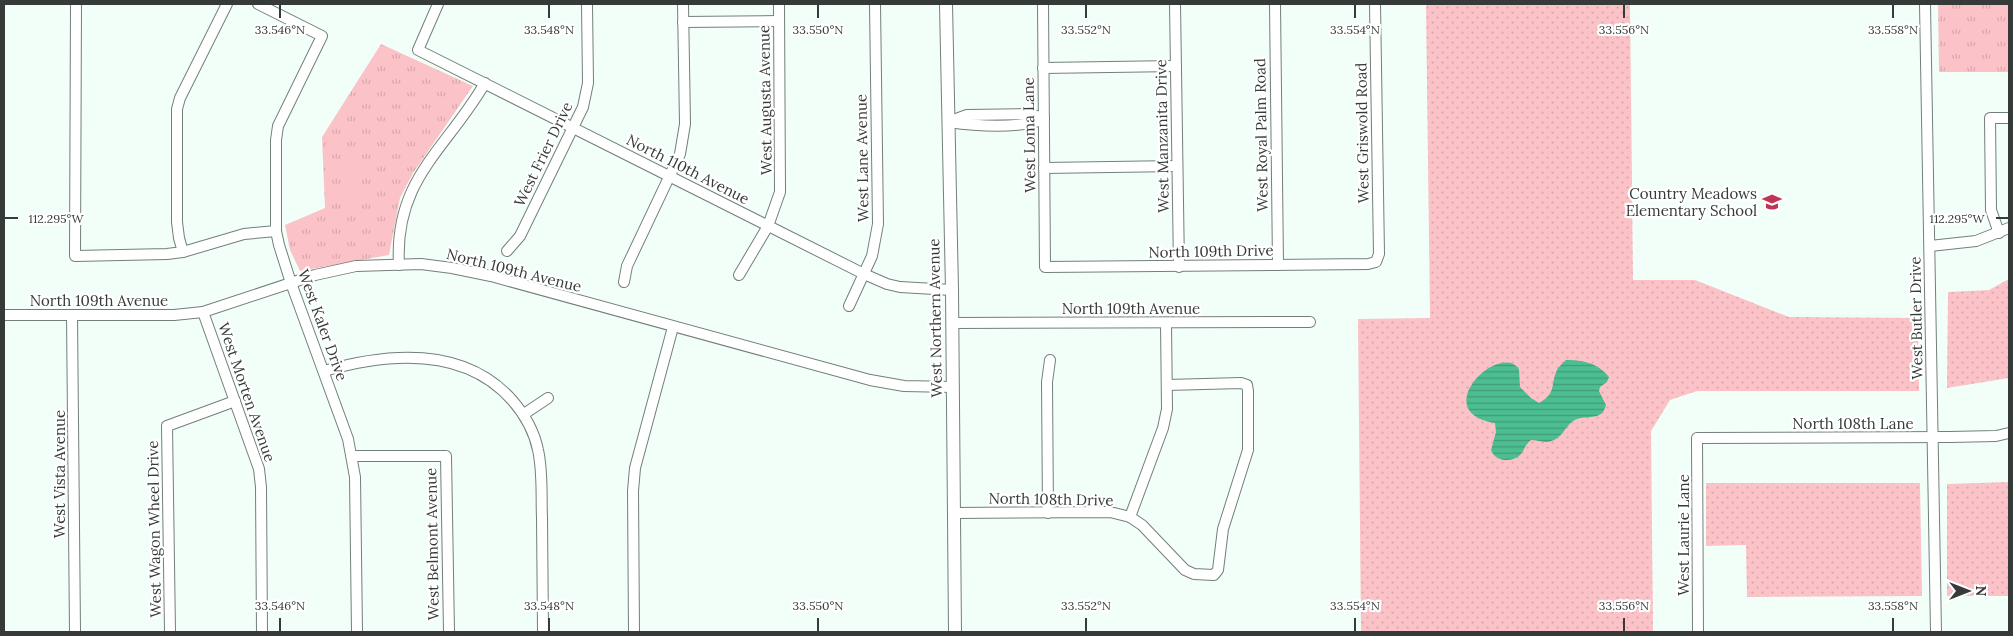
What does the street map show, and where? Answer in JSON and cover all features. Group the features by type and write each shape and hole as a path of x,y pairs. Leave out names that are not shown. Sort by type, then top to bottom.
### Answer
{"main road":[{"name":"West Northern Avenue","path":"946,4 952,290 955,632"}],"street":[{"path":"76,4 75,256 167,254 183,252 244,234 276,231"},
{"path":"183,252 177,222 177,110 180,98 227,4"},
{"name":"West Kaler Drive","path":"258,4 322,36 278,126 276,140 276,231 291,283 324,371 352,456 355,477 357,632"},
{"name":"North 110th Avenue","path":"438,4 418,50 886,284 900,287 952,290"},
{"name":"West Frier Drive","path":"507,251 520,236 583,107 588,83 587,4"},
{"path":"624,282 627,266 671,177 680,154 684,136 683,4"},
{"name":"West Augusta Avenue","path":"739,276 768,226 777,203 781,181 778,4"},
{"name":"West Lane Avenue","path":"849,306 872,256 878,224 875,4"},
{"name":"West Loma Lane","path":"1042,4 1045,267"},
{"name":"West Manzanita Drive","path":"1175,4 1179,267"},
{"name":"West Royal Palm Road","path":"1275,4 1278,265"},
{"name":"West Griswold Road","path":"1374,4 1379,254 1376,262"},
{"name":"West Butler Drive","path":"1925,4 1936,632"},
{"path":"683,22 779,22"},
{"path":"1043,68 1176,66"},
{"path":"399,265 400,220 413,185 430,158 464,115 484,83"},
{"path":"948,122 968,124 1031,124 1044,118"},
{"path":"1999,233 1991,210 1990,118 2009,118"},
{"path":"1044,168 1177,166"},
{"path":"1930,246 1962,244 1987,238 2009,228"},
{"name":"North 109th Drive","path":"1045,267 1179,267 1368,264 1376,262"},
{"name":"North 109th Avenue","path":"4,315 174,315 204,312 291,283 346,268 421,264 491,276 884,383 904,386 952,387"},
{"name":"West Morten Avenue","path":"204,312 234,401 257,460 261,487 262,632"},
{"name":"West Vista Avenue","path":"72,315 75,632"},
{"name":"North 109th Avenue","path":"952,323 1310,322"},
{"path":"1130,517 1163,428 1167,410 1166,323"},
{"path":"634,632 633,491 635,468 673,327"},
{"path":"324,371 350,364 382,359 429,360 459,364 490,379 524,414 533,434 540,464 543,632"},
{"path":"1048,513 1047,382 1050,360"},
{"name":"North 108th Drive","path":"954,513 1110,512 1130,517 1142,525 1185,570 1194,574 1214,575 1218,570 1223,529 1248,450 1247,385 1241,383 1167,385"},
{"path":"524,414 548,398"},
{"name":"West Wagon Wheel Drive","path":"170,632 167,426 234,401"},
{"name":"North 108th Lane","path":"1697,438 1933,438 2009,433"},
{"name":"West Laurie Lane","path":"1697,438 1698,632"},
{"name":"West Belmont Avenue","path":"352,456 446,456 449,632"}],"green space":[{"path":"1426,4 1630,4 1633,280 1695,280 1789,317 1918,318 1919,391 1697,391 1670,400 1651,431 1653,632 1361,632 1358,319 1430,318"},
{"path":"1938,4 2009,4 2009,72 1939,72"},
{"path":"381,44 473,86 413,173 400,198 389,255 300,271 290,250 285,225 325,208 322,137"},
{"path":"360,165 362,196 343,197 342,166"},
{"path":"2009,279 2009,378 1947,388 1948,292 1989,290"},
{"path":"2009,482 2009,596 1947,596 1947,484"},
{"path":"1706,483 1920,483 1922,596 1747,597 1746,545 1706,546"}],"shaded area":[{"path":"1566,360 1590,363 1600,368 1609,377 1607,382 1600,387 1599,391 1606,405 1604,410 1598,415 1573,421 1553,441 1531,440 1521,454 1511,460 1503,460 1496,457 1491,450 1496,432 1495,423 1476,416 1467,406 1467,394 1474,381 1485,371 1497,364 1509,363 1519,369 1520,387 1539,403 1551,392 1557,370"}],"place":[{"name":"Country Meadows Elementary School","path":"1772,202"}]}
